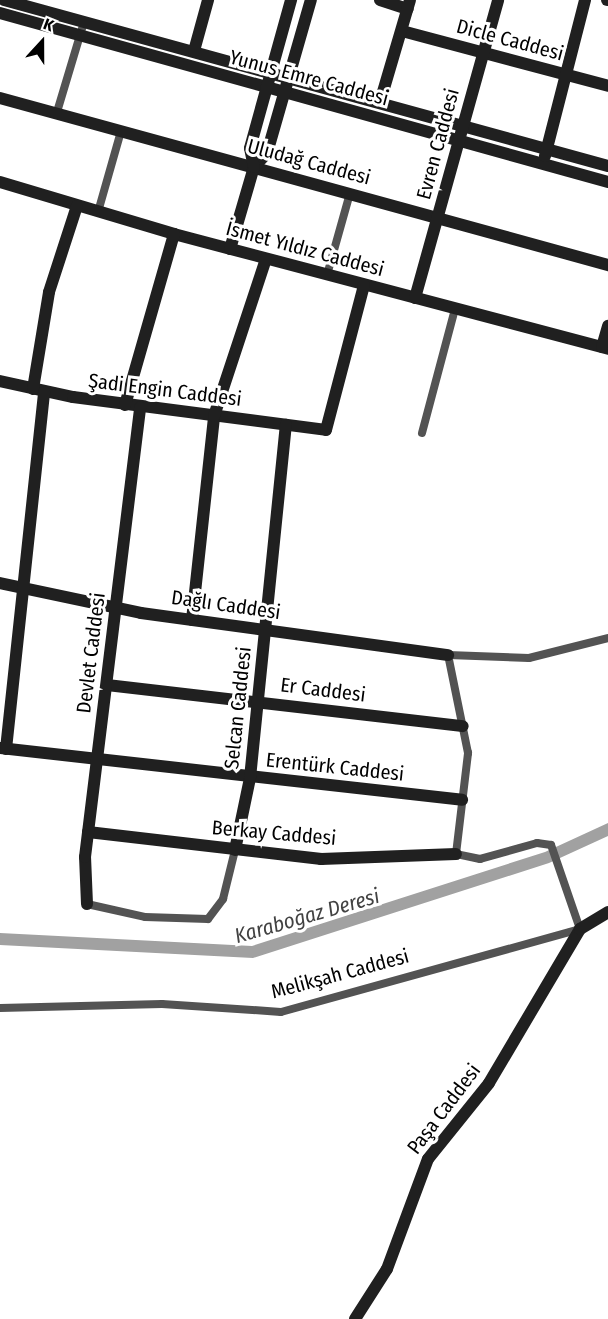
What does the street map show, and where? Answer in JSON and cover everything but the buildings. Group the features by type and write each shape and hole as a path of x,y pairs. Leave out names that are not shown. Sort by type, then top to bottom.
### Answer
{"street":[{"name":"Yunus Emre Caddesi","path":"4,0 608,166"},
{"path":"194,51 208,0"},
{"path":"230,249 254,166 250,148 291,0"},
{"path":"254,166 267,153 311,0"},
{"path":"380,0 409,4 381,102"},
{"name":"Evren Caddesi","path":"415,298 498,0"},
{"path":"543,163 585,0"},
{"name":"Yunus Emre Caddesi","path":"0,13 608,182"},
{"path":"57,112 84,22"},
{"name":"Dicle Caddesi","path":"402,31 608,86"},
{"name":"Uludağ Caddesi","path":"0,98 608,265"},
{"path":"98,212 121,131"},
{"name":"İsmet Yıldız Caddesi","path":"0,182 174,234 605,348"},
{"path":"327,275 350,193"},
{"path":"3,749 23,588 49,292 77,206"},
{"path":"125,405 174,234"},
{"path":"192,620 214,416 266,259"},
{"name":"Şadi Engin Caddesi","path":"0,381 125,405 326,430 364,285"},
{"path":"422,433 455,309"},
{"path":"605,348 608,326"},
{"name":"Devlet Caddesi","path":"87,904 88,832 140,406"},
{"name":"Selcan Caddesi","path":"235,850 250,778 286,425"},
{"name":"Dağlı Caddesi","path":"0,584 117,609 448,654"},
{"path":"580,929 560,865 551,845 537,843 480,859 456,854 468,753 448,654 528,658 608,638"},
{"name":"Er Caddesi","path":"107,685 463,726"},
{"name":"Erentürk Caddesi","path":"3,749 97,763 462,800"},
{"name":"Berkay Caddesi","path":"88,832 335,860 456,854"},
{"path":"87,904 145,917 208,919 223,899 235,850"},
{"name":"Melikşah Caddesi","path":"0,1008 162,1004 281,1012 580,929 608,912"},
{"name":"Paşa Caddesi","path":"355,1319 387,1269 428,1159 489,1083 580,929"}],"shaded area":[{"path":"608,823 608,836 549,863 253,958 0,945 0,933 252,946 545,852"}],"water label":[{"name":"Karaboğaz Deresi","path":"307,916"}]}
